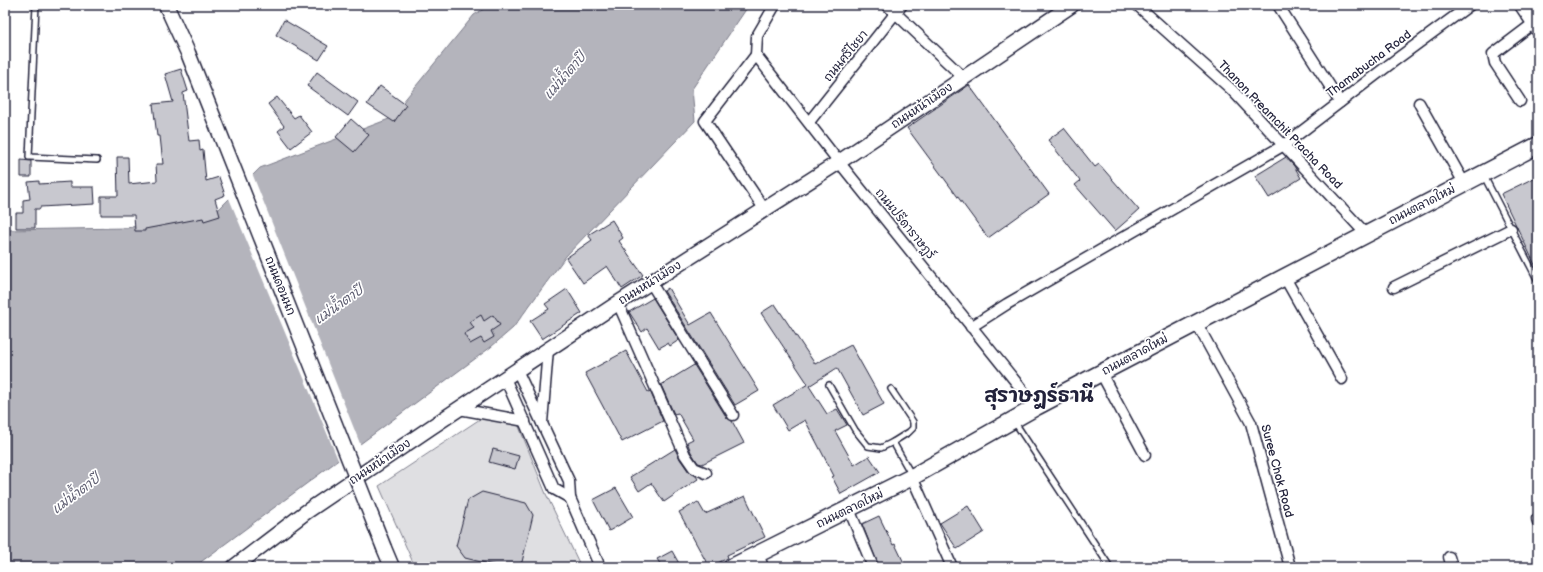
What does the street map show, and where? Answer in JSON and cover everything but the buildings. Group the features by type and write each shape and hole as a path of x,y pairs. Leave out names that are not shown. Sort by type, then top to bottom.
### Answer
{"main road":[{"name":"ถนนตลาดใหม่","path":"732,567 761,561 849,509 912,478 1036,407 1538,144"}],"street":[{"name":"ถนนดอนนก","path":"166,5 188,53 392,567"},
{"path":"765,210 705,121 756,55 757,36 775,5"},
{"path":"887,5 899,9 964,78"},
{"name":"ถนนหน้าเมือง","path":"235,566 306,512 548,349 839,162 1072,5"},
{"name":"Thanon Preamchit Pracha Road","path":"1137,5 1232,90 1366,234"},
{"path":"1278,5 1340,102"},
{"name":"Thamabucha Road","path":"971,327 1007,304 1284,145 1470,5"},
{"name":"ถนนศรีไชยา","path":"809,122 899,9"},
{"path":"1520,101 1495,63 1493,54 1532,16"},
{"name":"ถนนปรีดาราษฎร์","path":"756,55 839,162 1036,407"},
{"path":"1419,103 1464,183"},
{"path":"1394,287 1511,229"},
{"path":"1284,276 1342,379"},
{"path":"651,283 733,415"},
{"path":"618,303 685,455 694,468 706,473"},
{"name":"Suree Chok Road","path":"1196,322 1251,423 1290,567"},
{"path":"542,424 548,349"},
{"path":"1101,373 1145,455"},
{"path":"511,374 525,421 554,490 570,498"},
{"path":"511,374 542,424 569,481 570,498 600,567"},
{"path":"459,409 525,421"},
{"path":"912,478 952,567"},
{"path":"849,509 873,567"},
{"path":"1449,557 1452,567"}],"lane":[{"path":"36,5 29,157 97,160"},
{"path":"1483,173 1538,281"},
{"path":"829,385 855,430 868,446 881,448 893,442 913,428 913,422 891,389"},
{"path":"1013,420 1110,567"},
{"path":"893,442 912,478"}],"shaded area":[{"path":"483,417 518,424 546,494 581,567 415,567 379,486"}],"water":[{"name":"แม่น้ำตาปี","path":"490,5 749,5 692,89 695,121 566,256 513,328 491,347 194,567 5,567 5,230 127,228 219,209 260,168 389,119 474,15"}],"pier":[{"path":"252,173 361,446 339,462 228,196"}],"district":[{"name":"สุราษฎร์ธานี","path":"1039,396"}]}
